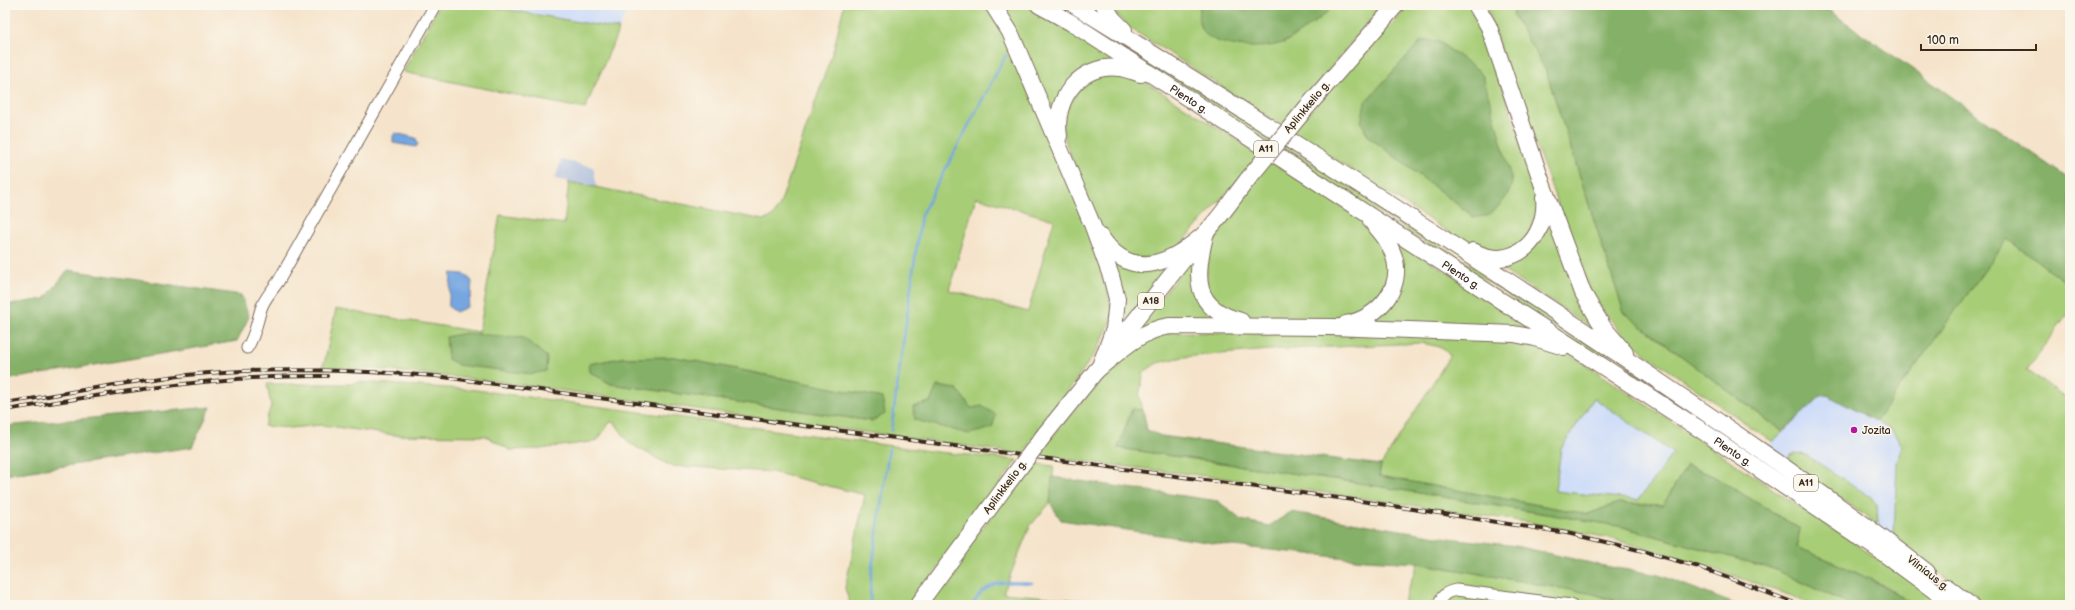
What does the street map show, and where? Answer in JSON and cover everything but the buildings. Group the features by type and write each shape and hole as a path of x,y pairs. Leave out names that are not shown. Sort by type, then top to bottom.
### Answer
{"highway":[{"path":"993,5 1010,32 1092,224 1115,286 1117,299 1114,329 1098,368"},
{"name":"Plento g.","path":"1039,5 1358,207 1883,546"},
{"name":"Plento g.","path":"1074,5 1424,225 1636,366 1724,426 1883,546"},
{"path":"1104,5 1113,19 1134,42"},
{"path":"1476,5 1488,27"},
{"path":"1484,5 1488,27 1543,186 1583,293 1592,310 1636,366"},
{"name":"Aplinkkelio g.","path":"918,605 1045,434 1204,234 1307,107 1396,7"},
{"path":"1062,154 1058,116 1062,102 1078,80 1089,73 1103,69 1120,68 1156,78"},
{"path":"1424,225 1482,256 1503,257 1514,254 1534,240 1542,226 1545,216 1543,186"},
{"path":"1332,327 1358,322 1368,318 1386,301 1394,283 1396,263 1392,249 1382,233 1358,207"},
{"path":"1092,224 1106,245 1115,254 1127,262 1138,264 1151,264 1164,261 1204,234"},
{"path":"1204,234 1198,277 1206,300 1226,317 1262,326"},
{"path":"1098,368 1137,337 1159,327 1191,325 1332,327 1514,334 1556,344 1608,369"},
{"name":"Vilniaus g.","path":"1883,546 1954,605"},
{"name":"Vilniaus g.","path":"1883,546 1970,605"}],"street":[{"path":"247,348 252,340 266,299 278,282 435,5"},
{"path":"1439,603 1447,592 1456,590 1527,602 1570,605"}],"shaded area":[{"path":"481,5 629,5 619,29"},
{"path":"561,160 593,167 597,187 555,179"},
{"path":"1827,395 1891,430 1902,445 1897,463 1894,536 1790,462 1770,445 1821,396"},
{"path":"1594,398 1673,453 1638,500 1555,492 1561,449"}],"green space":[{"path":"439,5 481,5 619,29 585,109 403,72"},
{"path":"844,5 991,5 1099,253 1113,316 1098,349 1023,454 493,381 373,369 322,368 336,309 479,332 500,215 564,224 569,182 764,220 772,217 779,207 834,48","holes":["976,197 1054,220 1028,312 949,290","675,357 882,398 871,421 611,384 590,372 589,364 621,358","930,402 971,408 913,407"]},
{"path":"999,5 1025,5 1124,64 1098,65 1053,122"},
{"path":"1050,5 1067,5 1572,330 1763,459 1860,533 1491,284"},
{"path":"1108,5 1200,5 1200,26 1284,43 1337,5 1383,5 1296,109 1306,116 1410,5 1471,5 1476,11 1541,200 1528,240 1502,253 1472,247 1127,26","holes":["1364,130 1474,217 1369,137"]},
{"path":"1200,5 1337,5 1305,30 1284,42 1265,47 1252,47 1225,44 1205,34 1199,24"},
{"path":"1487,5 1516,5 1513,14 1546,71 1624,313 1783,432 1773,442 1650,357 1622,334 1591,295 1493,28"},
{"path":"1516,5 1821,5 2070,180 2070,285 2007,239 1876,421 1827,395 1821,396 1783,432 1624,313 1546,71 1513,14"},
{"path":"1427,40 1438,41 1478,70 1483,76 1512,181 1510,191 1504,200 1497,208 1486,216 1474,217 1369,137 1361,122 1365,102 1420,42"},
{"path":"1133,74 1367,223 1391,258 1387,295 1349,320 1262,319 1243,318 1228,314 1206,293 1208,247 1217,231 1237,181 1182,243 1159,258 1130,258 1108,241 1097,221 1067,146 1062,127 1062,116 1088,76"},
{"path":"1550,214 1603,335 1489,261 1503,262"},
{"path":"1389,235 1549,337 1366,324 1389,305"},
{"path":"2007,239 2070,285 2070,311 2027,370 2070,402 2070,605 1978,605 1894,536 1897,463 1902,445 1891,430 1876,421"},
{"path":"1196,253 1194,271 1224,322 1135,331"},
{"path":"1110,255 1176,260 1118,333"},
{"path":"68,270 241,295 249,317 237,341 5,380 5,305 45,299"},
{"path":"1158,332 1489,335 1570,354 1947,605 1914,605 1887,587 1831,561 1796,547 1800,529 1713,476 1687,465 1663,505 1618,503 1588,514 1379,476 1381,465 1450,356 1441,348 1433,345 1420,343 1270,350 1183,357 1157,363 1144,372 1139,395 1143,410 1132,409 1118,448 1352,482 1619,526 1774,569 1851,605 1811,605 1792,596 1703,565 1609,538 1527,522 1223,478 1037,456 1112,364","holes":["1594,398 1673,453 1638,500 1555,491 1561,449"]},
{"path":"465,333 524,338 547,357 546,371 532,374 458,365 448,359 446,337"},
{"path":"675,357 882,398 885,414 872,421 611,384 590,372 589,364 621,358"},
{"path":"358,382 476,390 937,452 1017,460 911,605 850,605 845,588 865,495 772,472 671,466 629,443 615,423 610,422 597,441 540,449 510,450 486,436 393,435 322,425 290,428 264,426 271,406 267,384 351,384"},
{"path":"937,386 957,389 971,408 982,406 996,415 992,428 969,434 915,420 913,407 930,402"},
{"path":"211,407 192,447 5,475 5,426"},
{"path":"1132,409 1143,410 1147,430 1161,436 1381,465 1379,476 1588,514 1618,503 1663,505 1687,465 1713,476 1800,529 1796,547 1827,559 1856,573 1886,588 1914,605 1851,605 1774,569 1619,526 1352,482 1118,448"},
{"path":"1796,453 1806,455 1871,497 1877,505 1878,523 1875,523 1790,462 1789,456"},
{"path":"1031,463 1054,466 1050,503 1030,526 1003,593 1134,605 925,605"},
{"path":"1052,477 1218,501 1241,520 1269,526 1291,512 1449,538 1516,546 1604,566 1659,575 1737,605 1630,605 1594,594 1418,563 1365,560 1233,546 1061,520 1050,503"},
{"path":"1418,563 1594,594 1624,605 1402,605"}],"water":[{"path":"395,133 416,138 418,144 416,147 393,143 393,136"},
{"path":"451,273 464,274 472,281 471,295 467,307 456,312 449,307"}],"waterway":[{"path":"891,431 921,215 1006,55"},
{"path":"870,605 871,575 889,449"},
{"path":"972,605 978,596 991,586 1005,582 1032,583"}],"railway":[{"path":"5,403 149,380 227,372 316,370 436,376 1361,501 1567,533 1643,551 1699,567 1800,605"},
{"path":"5,410 165,386 246,378 327,376"}],"place":[{"name":"Jozita","path":"1854,430"}]}
